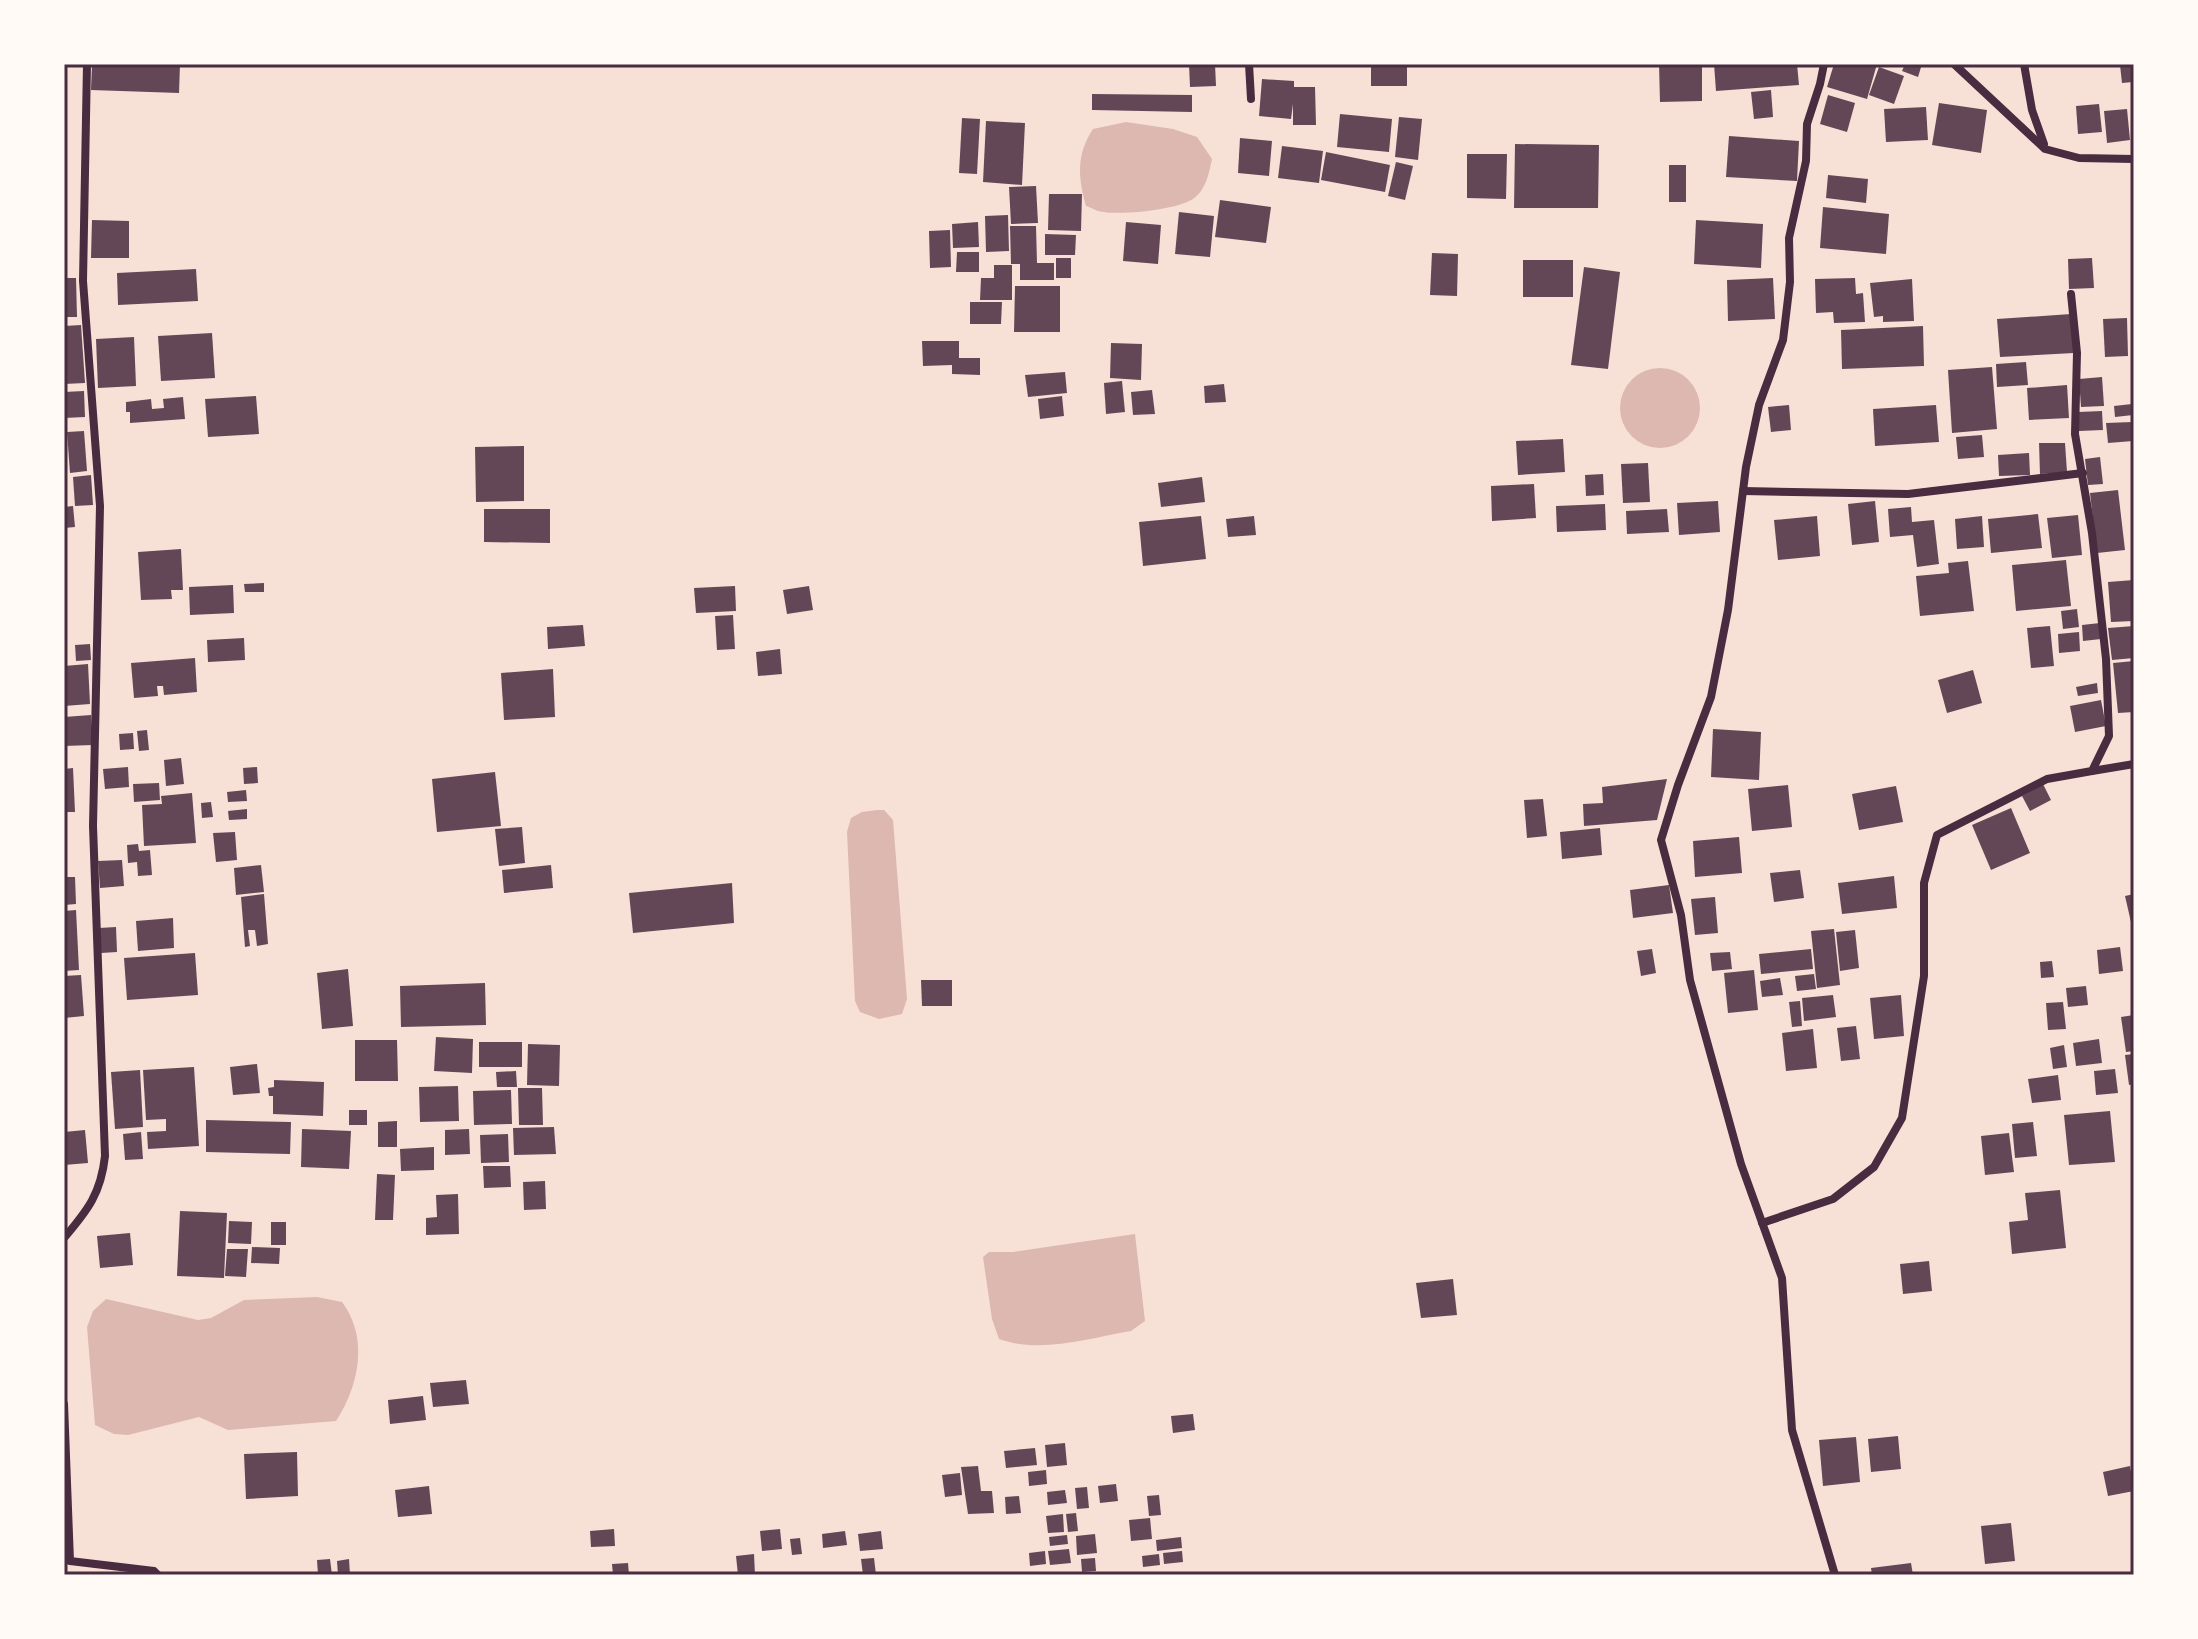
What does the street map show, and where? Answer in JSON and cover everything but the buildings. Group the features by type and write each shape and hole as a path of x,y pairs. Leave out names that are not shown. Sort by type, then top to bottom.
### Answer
{"street":[{"path":"64,1238 92,1204 102,1180 105,1156 93,826 100,506 83,281 87,64"},
{"path":"1249,64 1251,99"},
{"path":"1824,64 1807,124 1806,161 1789,238 1790,282 1783,340 1759,405 1743,491 1728,610 1711,697 1661,840 1681,915 1690,980 1741,1164 1782,1278 1792,1430 1835,1575"},
{"path":"1954,64 2045,149 2079,158 2134,159"},
{"path":"2024,64 2032,110 2045,149"},
{"path":"2071,294 2077,353 2075,434 2102,614 2109,736 2092,771"},
{"path":"1743,491 1908,494 2083,473"},
{"path":"1762,1223 1833,1199 1874,1167 1902,1118 1924,976 1924,883 1937,835 2047,779 2134,764"},
{"path":"64,1404 67,1562 154,1571 158,1575"}],"shaded area":[{"path":"1126,122 1173,129 1197,137 1212,159 1206,181 1193,199 1162,209 1137,212 1102,212 1086,206 1080,166 1087,139 1093,129"},
{"path":"1660,368 1675,371 1688,380 1697,393 1700,408 1697,423 1688,436 1675,445 1660,448 1645,445 1632,436 1623,423 1620,408 1623,393 1632,380 1645,371"},
{"path":"884,810 893,820 907,999 902,1014 879,1019 860,1012 855,1001 847,832 851,818 862,812"},
{"path":"1135,1234 1145,1321 1131,1331 1065,1343 1031,1345 999,1339 992,1319 983,1257 989,1252 1013,1252"},
{"path":"317,1297 342,1302 356,1331 358,1362 355,1377 336,1421 228,1430 199,1417 128,1435 114,1434 95,1425 87,1327 93,1311 106,1299 198,1320 211,1318 244,1300"}]}
